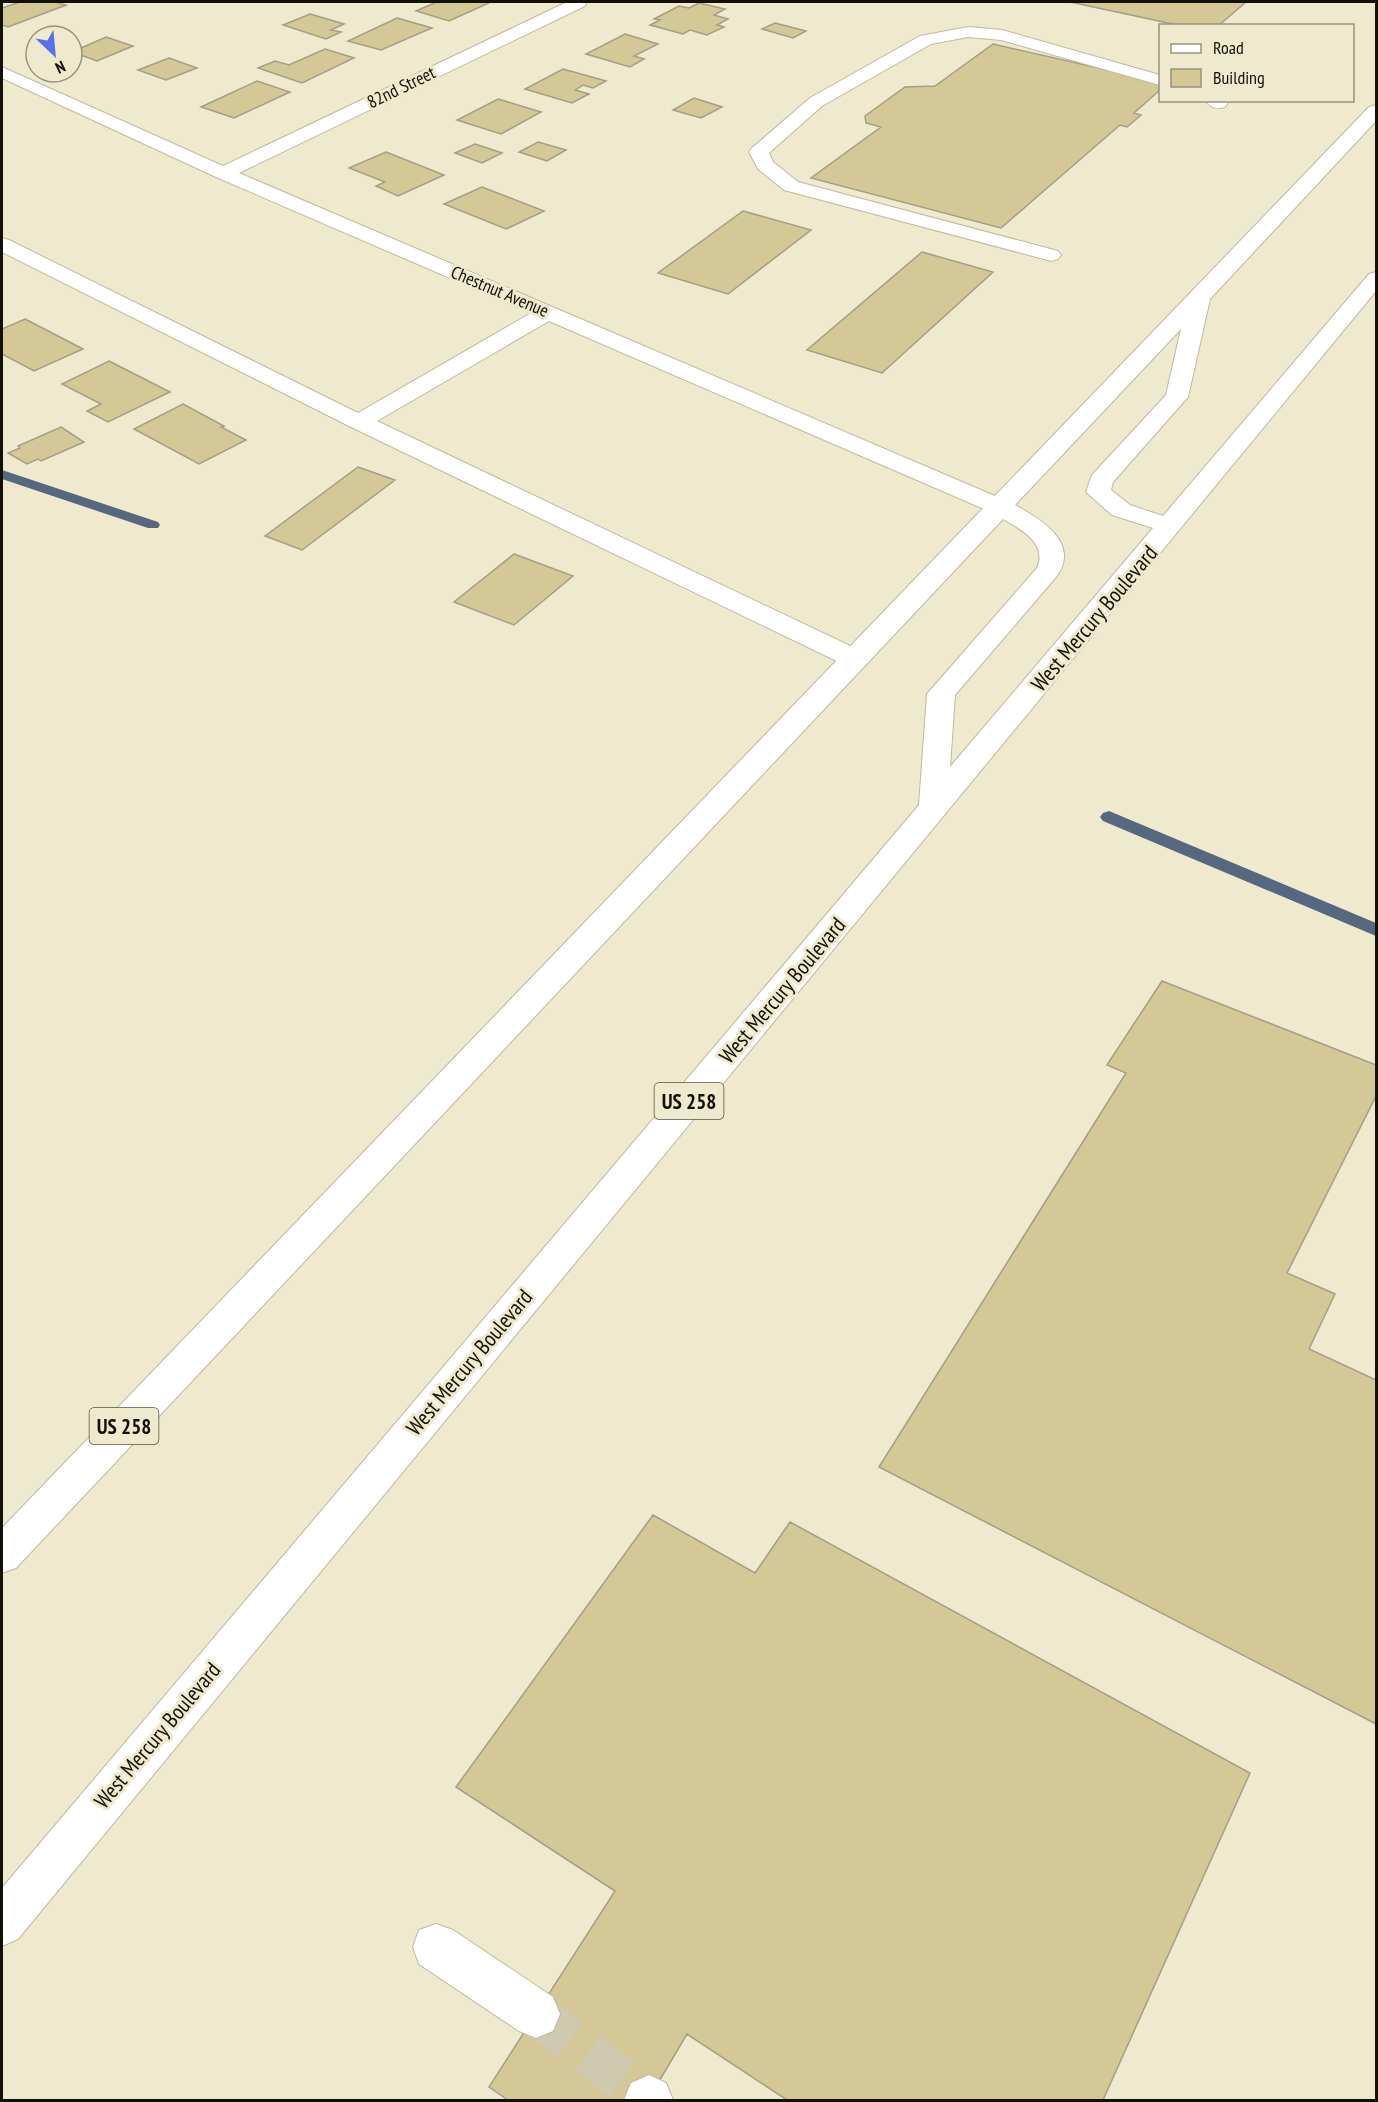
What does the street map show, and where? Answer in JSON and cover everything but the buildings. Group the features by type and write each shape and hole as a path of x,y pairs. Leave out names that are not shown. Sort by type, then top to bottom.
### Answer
{"main road":[{"name":"82nd Street","path":"223,173 579,2"},
{"path":"1051,255 791,186 765,165 759,152 816,102 926,40 968,32 1002,35 1159,79"},
{"name":"Chestnut Avenue","path":"2,72 223,173 1000,507 1038,531 1053,557 1048,572 941,694 933,810"},
{"name":"US 258","path":"2,1555 1377,111"},
{"path":"2,244 359,422 855,659"},
{"name":"West Mercury Boulevard","path":"2,1923 1377,278"},
{"path":"1170,526 1121,510 1098,492 1101,480 1177,397 1200,298"},
{"path":"359,422 549,312"},
{"path":"436,1947 536,2014"}],"waterway":[{"path":"2,474 153,525"},
{"path":"1109,817 1376,930"}],"tunnel":[{"path":"536,2014 648,2100"}]}
